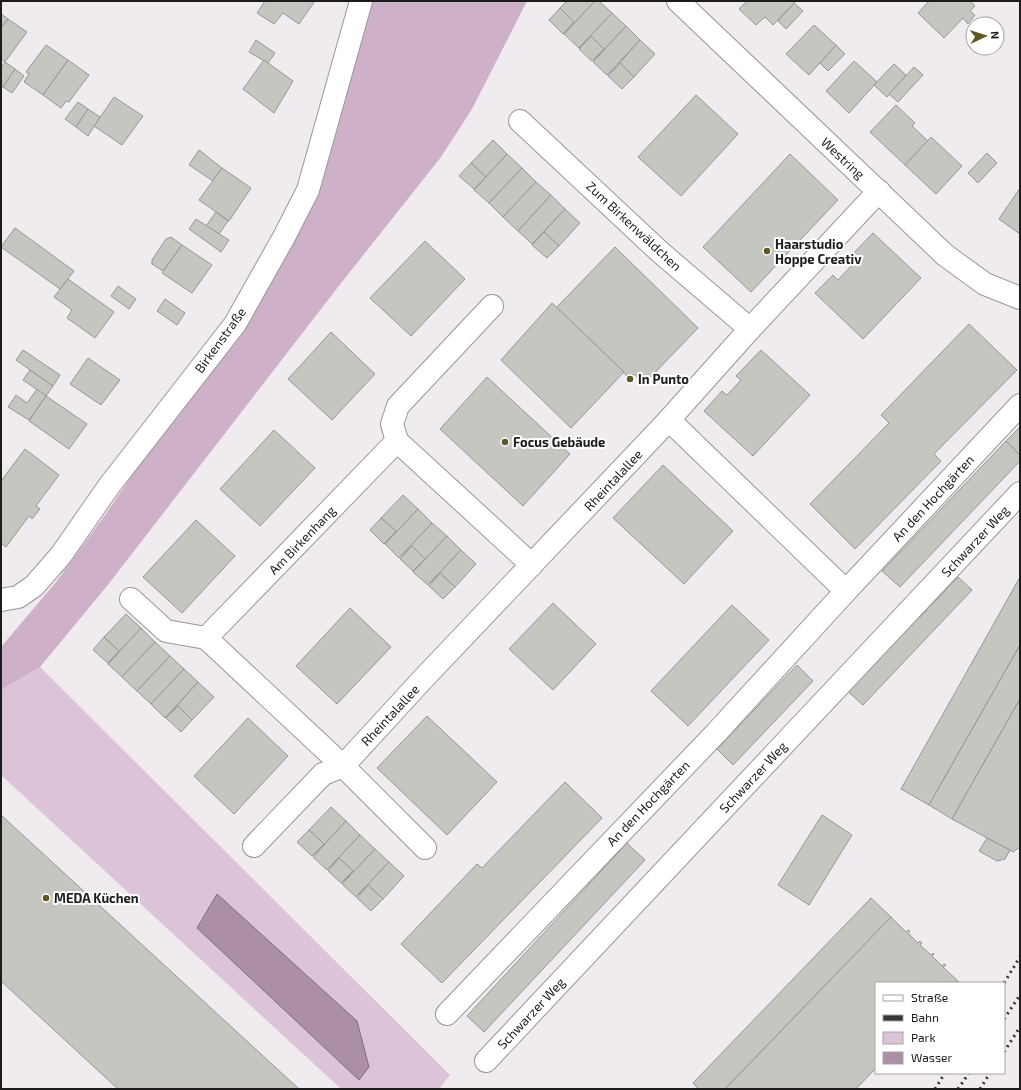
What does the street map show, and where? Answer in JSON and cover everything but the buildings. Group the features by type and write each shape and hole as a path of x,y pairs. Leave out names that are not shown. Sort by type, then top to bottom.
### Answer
{"street":[{"name":"Birkenstraße","path":"1,600 18,597 34,586 61,555 109,486 235,324 284,237 308,190 361,1"},
{"name":"Westring","path":"678,1 792,111 880,191 945,255 985,284 1020,298"},
{"name":"Zum Birkenwäldchen","path":"520,121 660,252 750,329"},
{"name":"Rheintalallee","path":"254,846 323,774 343,766 669,420 750,329 880,191"},
{"path":"492,306 398,406 392,424 397,441 532,565"},
{"name":"An den Hochgärten","path":"447,1014 716,733 1020,405"},
{"path":"669,420 846,591"},
{"name":"Am Birkenhang","path":"206,638 397,441"},
{"name":"Schwarzer Weg","path":"486,1061 1020,493"},
{"path":"131,599 166,631 206,638 343,766 425,848"}],"green space":[{"path":"40,667 450,1075 439,1089 341,1089 1,775 1,690"}],"shaded area":[{"path":"361,1 527,1 472,109 441,157 338,287 107,586 40,667 1,690 1,647 56,582 105,515 235,324 285,238"}],"water":[{"path":"217,894 357,1021 369,1067 359,1080 197,928"}],"railway":[{"path":"1005,982 1020,957"},
{"path":"1005,1018 1020,995"},
{"path":"1005,1050 1020,1027"},
{"path":"935,1089 944,1074"},
{"path":"958,1089 968,1074"},
{"path":"980,1089 989,1074"}],"place":[{"name":"Haarstudio Hoppe Creativ","path":"767,251"},
{"name":"In Punto","path":"630,379"},
{"name":"Focus Gebäude","path":"505,442"},
{"name":"MEDA Küchen","path":"46,898"}]}
